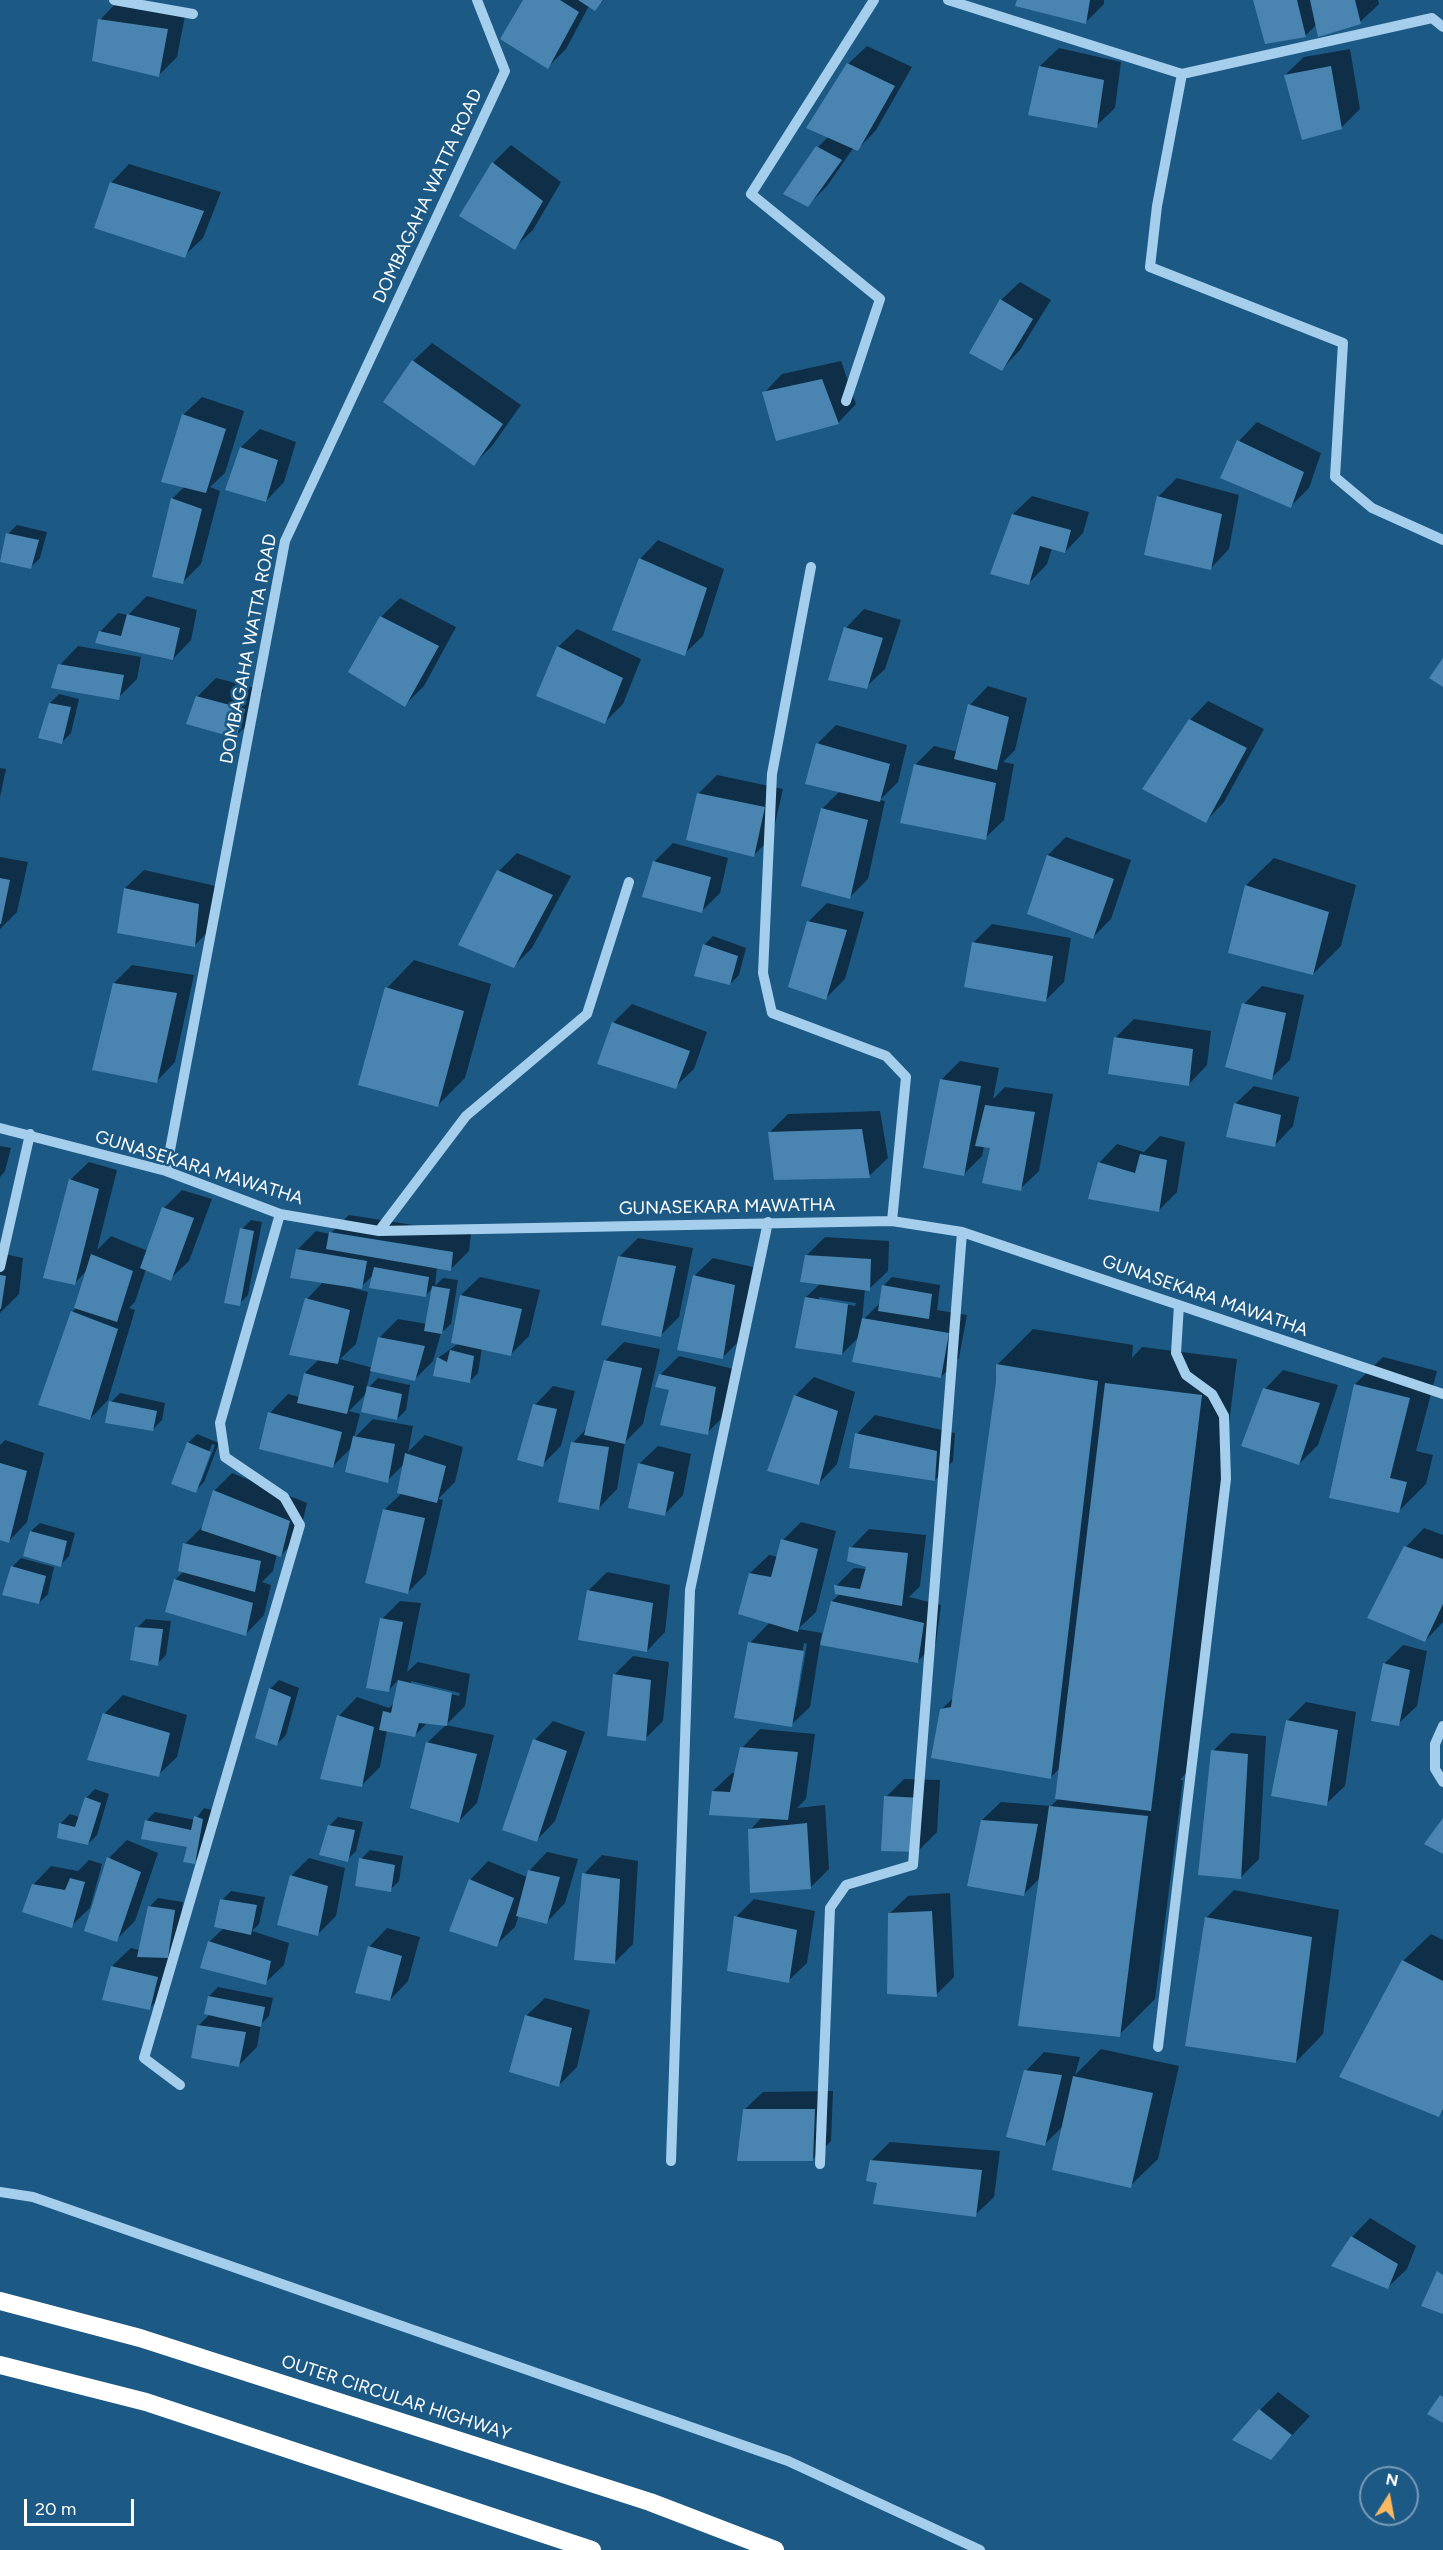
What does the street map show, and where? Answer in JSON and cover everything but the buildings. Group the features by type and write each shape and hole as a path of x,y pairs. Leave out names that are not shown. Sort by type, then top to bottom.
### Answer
{"highway":[{"name":"OUTER CIRCULAR HIGHWAY","path":"0,2301 162,2345 650,2502 775,2550"},
{"path":"0,2365 146,2402 592,2550"}],"street":[{"path":"114,0 193,14"},
{"name":"DOMBAGAHA WATTA ROAD","path":"166,1171 285,541 505,71 477,0"},
{"path":"846,401 880,299 751,194 874,0"},
{"path":"948,0 1182,74 1432,18 1443,27"},
{"path":"1182,74 1157,206 1150,267 1343,343 1335,477 1372,508 1443,540"},
{"path":"811,567 772,774 763,973 772,1013 886,1056 906,1077 892,1221"},
{"path":"379,1231 466,1116 587,1014 629,882"},
{"name":"GUNASEKARA MAWATHA","path":"0,1128 166,1171 280,1214 379,1231 892,1221 962,1232 1443,1394"},
{"path":"0,1267 30,1134"},
{"path":"180,2085 144,2058 300,1525 284,1497 225,1456 220,1423 280,1214"},
{"path":"671,2161 690,1590 768,1222"},
{"path":"820,2164 830,1908 846,1884 913,1865 962,1232"},
{"path":"1158,2047 1226,1479 1224,1416 1212,1394 1186,1376 1176,1353 1179,1305"},
{"path":"1443,1726 1435,1744 1435,1769 1443,1782"},
{"path":"0,2192 33,2197 788,2461 980,2550"}]}
